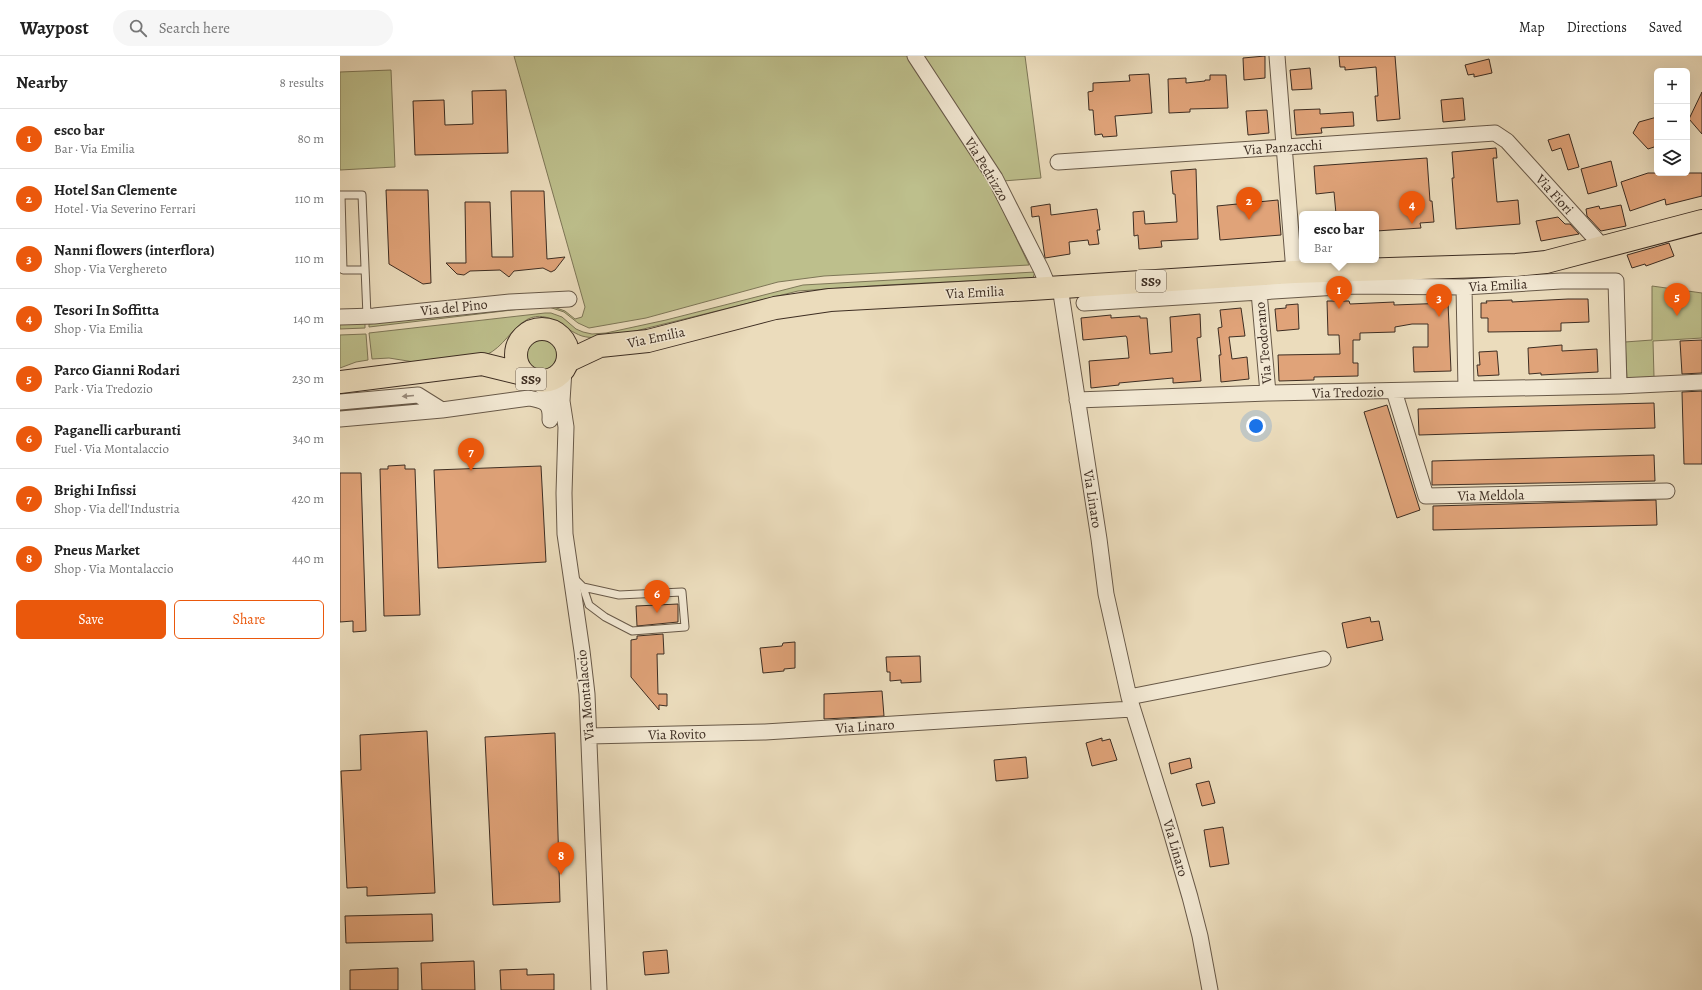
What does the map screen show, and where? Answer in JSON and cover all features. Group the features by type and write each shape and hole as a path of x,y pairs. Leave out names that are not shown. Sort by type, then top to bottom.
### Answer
{"main road":[{"name":"Via Emilia","path":"482,364 520,340 526,333 535,329 544,328 553,330 561,335 600,346 648,341 774,308 830,300 1054,288 1294,272 1354,278 1516,265 1548,272 1602,247 1702,221"},
{"path":"561,335 569,352 566,365"},
{"name":"SS9","path":"520,340 516,348 515,357 518,366 527,376"},
{"name":"Via Emilia","path":"340,382 482,364 540,381 549,380 558,376 566,365 600,346"}],"street":[{"name":"Via Pedrizzo","path":"915,56 995,178 1041,270 1054,288"},
{"path":"1277,56 1294,272"},
{"name":"Via Panzacchi","path":"1058,162 1495,133 1507,140"},
{"name":"Via Fiori","path":"1507,140 1602,247"},
{"path":"1548,272 1616,281 1619,386"},
{"name":"Via Emilia","path":"1084,303 1259,292 1354,278 1464,287 1548,272"},
{"path":"1464,287 1466,389"},
{"name":"Via Linaro","path":"1054,288 1077,400 1099,539 1106,594 1131,703 1190,897 1200,936 1210,990"},
{"name":"Via Teodorano","path":"1259,292 1268,394"},
{"name":"Via del Pino","path":"340,317 367,316 510,302 569,299"},
{"name":"Via Montalaccio","path":"566,365 562,401 566,427 564,493 565,534 582,651 589,736 598,990"},
{"path":"527,376 562,401"},
{"name":"Via Tredozio","path":"1077,400 1619,386 1702,382"},
{"name":"Via Meldola","path":"1394,391 1426,496 1667,491"},
{"path":"340,402 418,395 442,410"},
{"path":"340,419 442,410 529,398 540,400 547,404 550,410 550,420"},
{"path":"360,400 362,417"},
{"path":"1131,703 1323,659"},
{"name":"Via Linaro","path":"765,732 1131,703"},
{"name":"Via Rovito","path":"589,736 765,732"}],"lane":[{"path":"364,270 342,270 341,195 362,195 367,316"},
{"path":"571,576 583,587 589,604 605,616 632,631 685,627 682,592 619,595 583,587"}],"green space":[{"path":"514,56 907,56 988,179 1029,265 824,276 778,282 646,318 589,328 578,323 564,312 546,306 369,327 369,324 548,305 565,311 575,319 582,317 585,307"},
{"path":"920,56 1025,56 1041,178 1003,181"},
{"path":"391,70 395,167 340,170 340,72"},
{"path":"1035,272 1033,278 884,285 798,291 615,336 582,336 550,318 536,317 528,319 522,323 498,347 486,355 414,362 389,358 372,359 369,333 551,313 562,317 576,329 583,332 592,334 606,333 666,320 803,285"},
{"path":"1652,286 1702,293 1702,338 1653,341 1654,377 1627,378 1625,342 1652,340"},
{"path":"365,323 365,328 340,329 340,324"},
{"path":"366,334 368,360 356,362 340,368 340,335"},
{"path":"536,335 544,335 551,338 556,343 559,354 556,365 551,370 544,373 536,373 529,370 524,365 521,358 521,350 524,343 529,338"}],"building":[{"path":"1265,56 1265,78 1244,80 1243,58"},
{"path":"1339,56 1395,56 1400,119 1377,121 1375,96 1378,96 1376,67 1345,70 1345,67 1340,67"},
{"path":"1489,59 1492,73 1474,77 1474,74 1468,75 1465,65"},
{"path":"1310,68 1312,89 1292,90 1290,70"},
{"path":"1149,74 1152,113 1115,116 1117,136 1103,137 1102,134 1095,135 1093,110 1089,110 1088,92 1093,91 1093,83 1130,81 1129,75"},
{"path":"1210,75 1226,75 1228,108 1190,109 1190,112 1169,113 1168,79 1186,78 1186,83 1210,80"},
{"path":"506,90 508,153 415,155 413,101 444,100 445,125 473,124 472,91"},
{"path":"1702,92 1702,134 1690,120 1690,117"},
{"path":"1463,98 1465,120 1443,122 1441,100"},
{"path":"1320,109 1320,114 1353,112 1354,126 1321,128 1322,133 1296,135 1294,110"},
{"path":"1267,110 1269,133 1248,135 1246,111"},
{"path":"1654,118 1654,147 1648,149 1633,133 1639,122"},
{"path":"1569,134 1579,167 1568,170 1561,148 1552,151 1548,140"},
{"path":"1496,148 1497,158 1493,158 1497,202 1518,200 1520,224 1456,229 1452,178 1454,178 1452,152"},
{"path":"1427,158 1430,201 1432,201 1434,222 1420,223 1421,228 1379,231 1379,211 1336,211 1334,192 1316,194 1314,166"},
{"path":"1611,161 1617,186 1588,194 1581,169"},
{"path":"1196,169 1198,239 1161,241 1162,247 1139,249 1138,235 1134,236 1133,212 1144,211 1145,224 1177,222 1175,194 1173,194 1171,171"},
{"path":"1648,173 1654,173 1654,176 1690,176 1690,173 1702,173 1702,196 1666,205 1665,199 1630,211 1621,182"},
{"path":"386,190 428,190 431,283 423,284 389,264"},
{"path":"511,191 544,191 547,259 565,257 555,270 551,272 543,268 514,271 509,277 500,270 470,271 464,275 457,274 446,263 466,263 465,202 490,202 492,257 513,257"},
{"path":"1278,200 1281,235 1220,240 1217,206"},
{"path":"1050,204 1051,215 1097,209 1100,230 1097,230 1099,244 1089,245 1088,240 1069,242 1070,254 1045,258 1039,216 1032,217 1031,207"},
{"path":"1621,205 1626,226 1601,231 1587,216 1586,209 1599,206 1600,209"},
{"path":"1558,217 1565,224 1570,224 1579,234 1541,241 1536,221"},
{"path":"1669,243 1674,256 1646,266 1645,264 1632,268 1627,255"},
{"path":"1588,299 1589,322 1561,323 1561,331 1488,332 1488,318 1481,318 1481,303 1487,303 1486,301 1512,300 1512,302"},
{"path":"1327,301 1349,301 1350,304 1394,302 1394,305 1448,303 1451,371 1414,372 1413,347 1428,347 1428,324 1412,324 1395,327 1395,332 1360,333 1360,340 1353,340 1353,363 1358,363 1358,376 1314,377 1314,380 1279,381 1278,355 1340,354 1339,335 1328,335"},
{"path":"1298,304 1299,329 1277,331 1275,309 1286,308 1286,305"},
{"path":"1241,308 1245,336 1229,337 1232,359 1247,357 1249,379 1221,382 1219,355 1221,355 1218,328 1222,327 1220,310"},
{"path":"1200,314 1201,337 1197,338 1201,381 1173,383 1173,378 1119,383 1119,385 1091,388 1089,361 1129,358 1127,338 1126,336 1083,340 1081,318 1111,315 1111,318 1140,316 1140,318 1147,318 1150,354 1172,352 1170,317"},
{"path":"1702,340 1702,373 1682,374 1680,341"},
{"path":"1562,345 1562,351 1597,349 1598,372 1541,375 1541,373 1529,374 1528,348"},
{"path":"1497,351 1499,375 1478,376 1477,365 1480,365 1479,352"},
{"path":"1702,391 1702,464 1684,464 1682,392"},
{"path":"1654,403 1655,428 1419,435 1418,409"},
{"path":"1387,405 1420,510 1397,518 1364,412"},
{"path":"1654,455 1655,481 1432,485 1432,461"},
{"path":"405,465 405,469 415,469 420,615 384,616 380,469 388,469 388,466"},
{"path":"541,466 546,562 438,568 434,470"},
{"path":"340,473 361,473 366,631 353,632 353,621 340,622"},
{"path":"1656,500 1657,525 1433,530 1433,506"},
{"path":"678,604 678,622 637,626 636,606"},
{"path":"1370,617 1371,622 1379,621 1383,640 1347,648 1342,623"},
{"path":"663,634 664,654 657,654 658,694 667,694 667,706 659,705 659,710 631,677 631,640 637,639 637,636"},
{"path":"795,642 795,668 784,669 784,671 763,673 760,648 782,646 783,643"},
{"path":"920,656 921,682 901,683 901,680 890,681 890,672 887,672 886,657"},
{"path":"882,691 884,716 824,719 824,694"},
{"path":"427,731 435,893 367,896 367,887 347,888 341,771 361,770 360,735"},
{"path":"555,733 560,902 493,905 485,737"},
{"path":"1102,738 1102,741 1110,739 1117,760 1092,766 1086,743"},
{"path":"1026,757 1028,778 996,781 994,760"},
{"path":"1190,758 1192,768 1171,774 1169,763"},
{"path":"1209,781 1215,803 1202,806 1196,784"},
{"path":"1223,827 1229,864 1210,867 1204,830"},
{"path":"432,914 433,941 346,943 345,916"},
{"path":"667,950 669,973 645,975 643,952"},
{"path":"474,961 475,990 422,990 421,963"},
{"path":"398,968 398,990 350,990 350,970"},
{"path":"527,969 527,975 554,974 554,990 501,990 500,970"}],"place":[{"name":"Hotel San Clemente","path":"1249,220"},
{"name":"Tesori In Soffitta","path":"1412,224"},
{"name":"esco bar","path":"1339,309"},
{"name":"Parco Gianni Rodari","path":"1677,316"},
{"name":"Nanni flowers (interflora)","path":"1439,317"},
{"name":"Brighi Infissi","path":"471,471"},
{"name":"Paganelli carburanti","path":"657,613"},
{"name":"Pneus Market","path":"561,875"}]}
